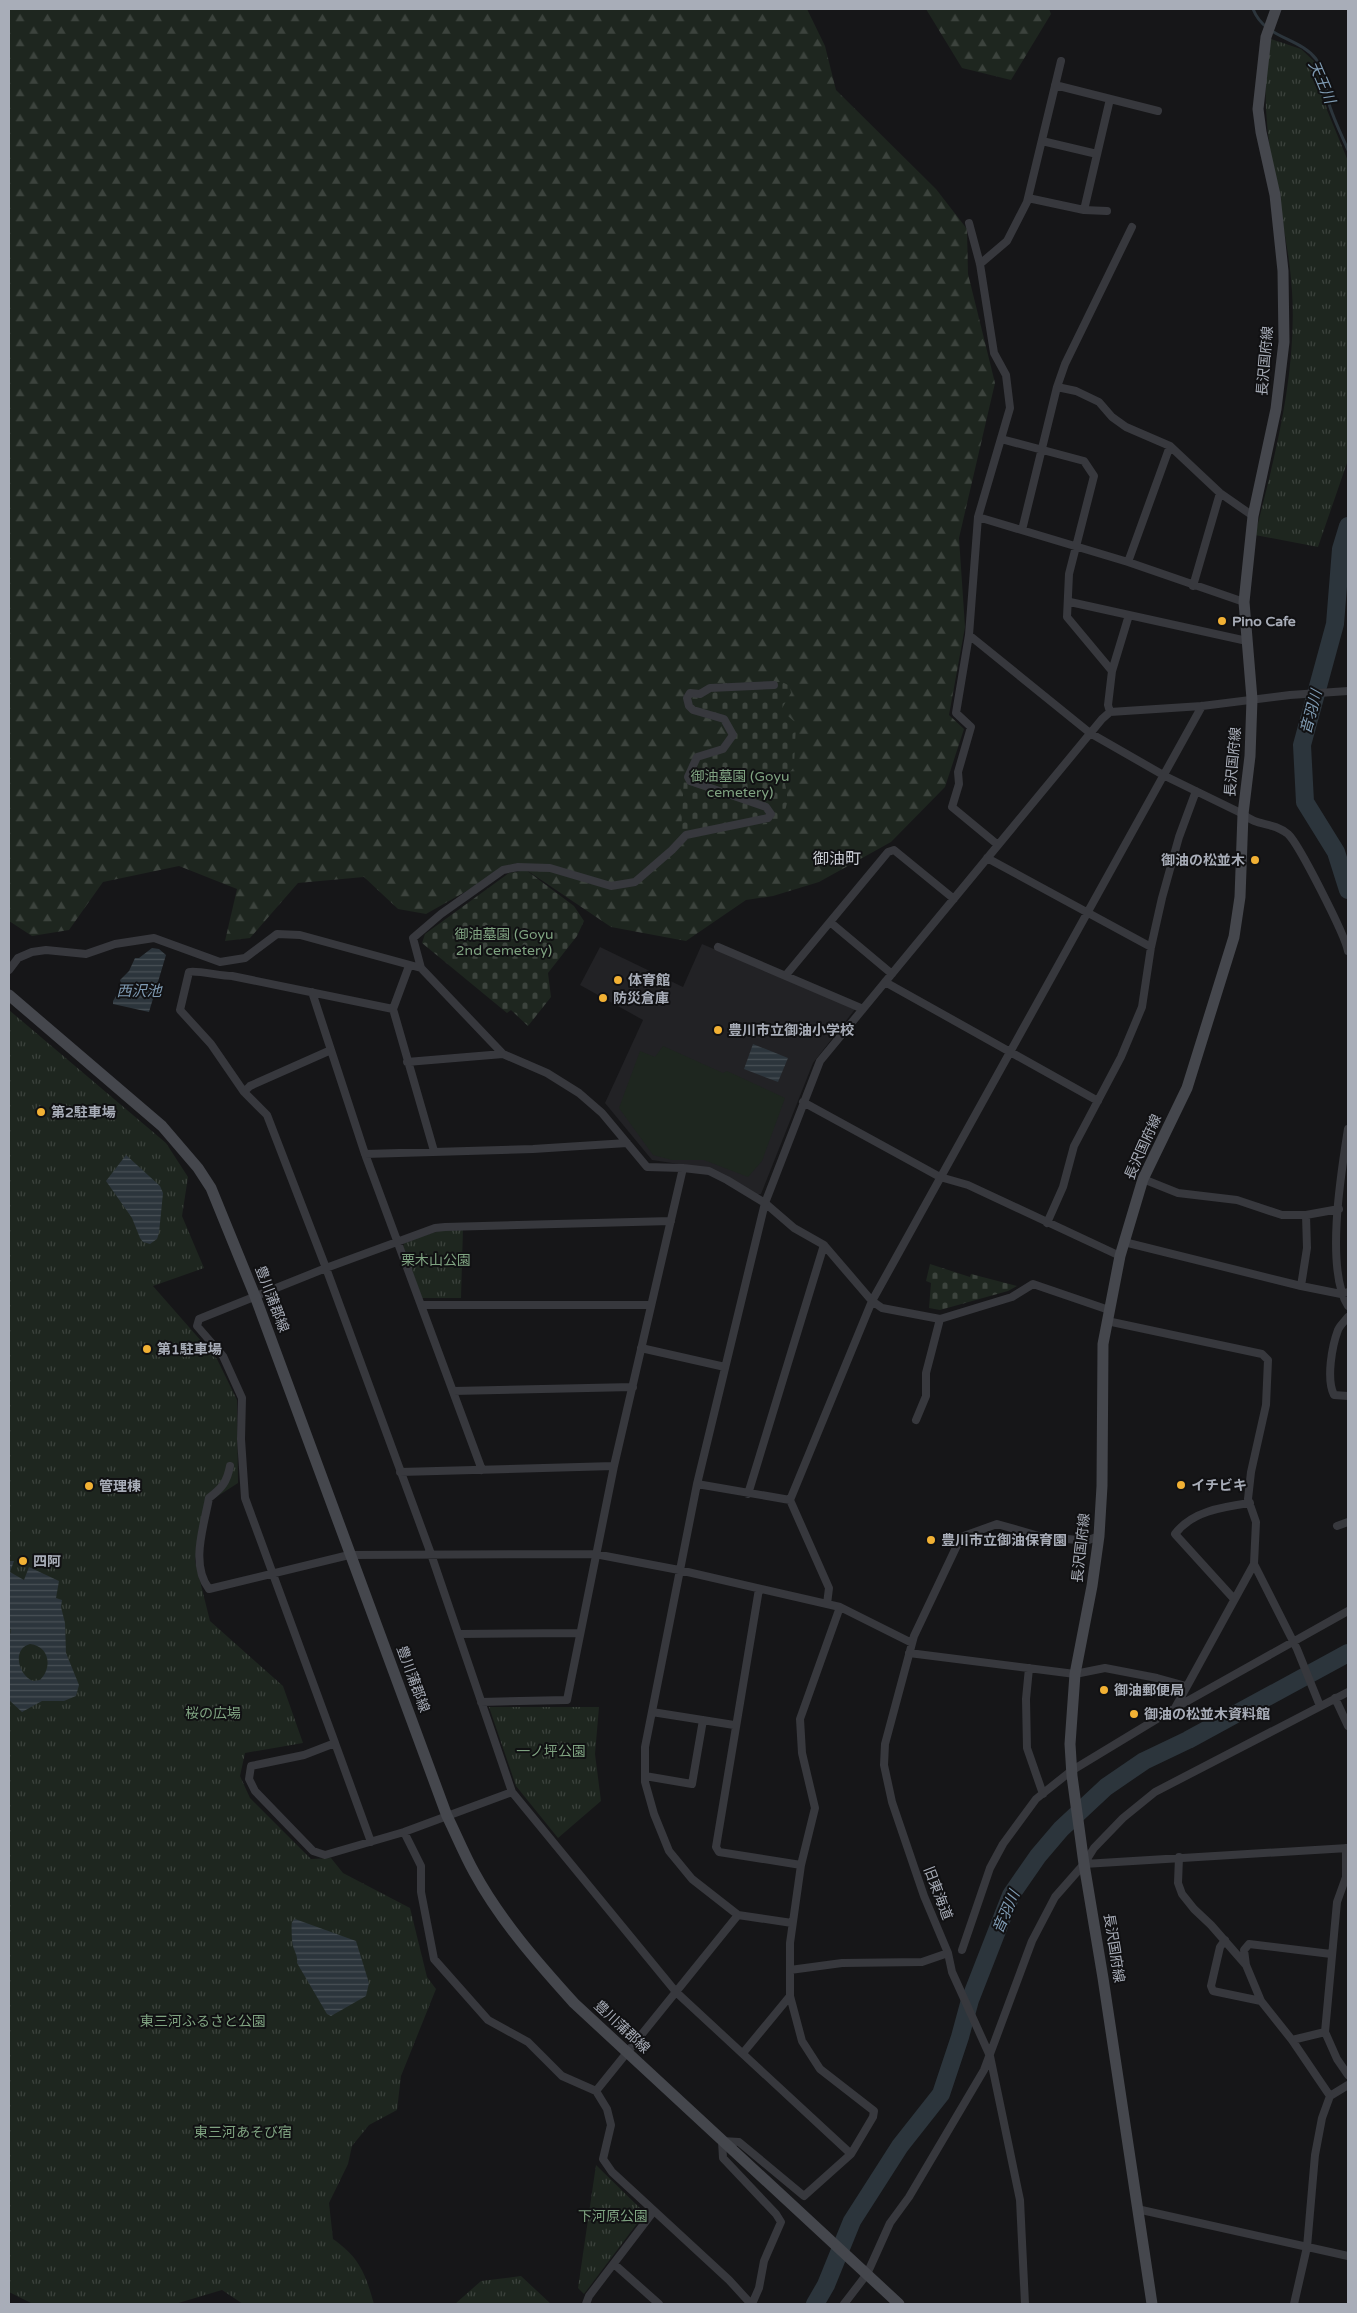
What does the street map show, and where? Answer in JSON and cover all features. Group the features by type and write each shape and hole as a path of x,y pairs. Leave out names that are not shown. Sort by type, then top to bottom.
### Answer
{"main road":[{"name":"長沢国府線","path":"1152,2304 1104,1978 1071,1774 1070,1744 1075,1674 1092,1586 1099,1536 1102,1486 1103,1344 1108,1315 1120,1256 1143,1179 1187,1088 1234,937 1240,897 1243,814 1250,756 1252,699 1244,602 1253,516 1276,409 1284,342 1284,271 1275,195 1261,132 1258,108 1266,37 1276,9"},
{"name":"豊川蒲郡線","path":"9,995 162,1126 178,1143 211,1188 255,1296 349,1555 447,1816 474,1872 503,1918 531,1955 574,2003 900,2304"}],"street":[{"path":"980,264 1007,241 1028,198 1061,61"},
{"path":"1055,85 1158,111"},
{"path":"1084,210 1110,99"},
{"path":"1042,142 1097,154"},
{"path":"1028,198 1084,210 1107,210"},
{"path":"969,223 980,264 994,353 1006,375 1010,408 978,517 969,635 956,713 971,728 958,772 959,784 952,807 998,846"},
{"path":"1022,530 1057,387 1065,364 1132,227"},
{"path":"1057,387 1076,391 1099,402 1112,417 1126,427 1170,446 1220,493 1253,516"},
{"path":"1001,438 1084,461 1094,476 1069,574 1070,602 1067,616 1112,671"},
{"path":"1128,562 1170,446"},
{"path":"1192,586 1220,493"},
{"path":"978,517 1128,562 1192,586 1244,602"},
{"path":"1070,602 1247,641"},
{"path":"1110,712 1108,705 1112,671 1129,615"},
{"path":"969,635 1090,733 1165,776 1243,814 1252,822 1272,824 1289,835 1329,909 1348,951"},
{"path":"774,685 710,688 700,694 690,693 687,698 689,706 694,710 724,719 733,735 723,749 697,757 688,777 690,781 766,807 771,814 768,818 686,835 672,850 635,882 621,886 611,886 542,867 518,867 503,870 441,914 413,938 420,968 503,1054 548,1073 579,1093 602,1113 648,1167 709,1171 765,1203 794,1228 824,1246 872,1301 882,1308 940,1319 1012,1297 1033,1284 1108,1315 1262,1354 1268,1360 1266,1405 1252,1472 1250,1503 1256,1522 1254,1564 1175,1708"},
{"path":"792,1923 738,1916 692,1879 669,1851 654,1814 645,1776 646,1747 652,1712 697,1484 765,1203 820,1061 1090,733 1110,712 1202,706 1290,695 1345,691"},
{"path":"827,1604 829,1588 790,1500 872,1301 1009,1052 1165,776 1202,706"},
{"path":"1047,1223 1063,1187 1074,1146 1121,1057 1142,1007 1151,947 1179,838 1196,791"},
{"path":"786,974 888,852 894,850 954,899"},
{"path":"988,858 1151,947"},
{"path":"830,922 892,974"},
{"path":"9,970 18,958 32,952 46,950 86,954 116,944 154,938 220,962 245,958 277,934 300,935 420,968"},
{"path":"718,947 786,974 863,1009"},
{"path":"409,966 393,1008 434,1151"},
{"path":"393,1008 232,976 211,975 194,971 189,972 180,1010 211,1044 244,1092 267,1115 326,1268 431,1554 512,1792 676,1992 851,2154"},
{"path":"885,982 1098,1101"},
{"path":"312,992 365,1154 482,1470"},
{"path":"244,1092 250,1086 331,1050"},
{"path":"407,1062 503,1054"},
{"path":"803,1102 940,1177 968,1185 1120,1256"},
{"path":"1348,1129 1340,1175 1337,1260 1348,1306"},
{"path":"365,1154 533,1149 626,1143"},
{"path":"481,1702 567,1700 614,1466 683,1168"},
{"path":"1143,1179 1178,1193 1237,1200 1282,1215 1306,1215 1339,1209"},
{"path":"1301,1286 1307,1248 1306,1215"},
{"path":"371,1842 271,1574 245,1498 241,1439 242,1398 223,1356 198,1326 199,1319 326,1268 445,1227 671,1222"},
{"path":"1124,1242 1301,1286 1345,1293"},
{"path":"748,1494 824,1246"},
{"path":"421,1305 651,1305"},
{"path":"1348,1317 1339,1328 1332,1355 1330,1388 1334,1395 1348,1396"},
{"path":"916,1420 926,1396 926,1373 940,1319"},
{"path":"641,1348 725,1367"},
{"path":"453,1391 633,1387"},
{"path":"230,1466 227,1482 209,1498 199,1556 203,1580 209,1589 349,1555 595,1554 679,1570 840,1607 912,1643"},
{"path":"400,1472 614,1466"},
{"path":"697,1484 790,1500"},
{"path":"1234,1599 1175,1534 1191,1518 1230,1506 1250,1503"},
{"path":"1337,1526 1348,1522"},
{"name":"旧東海道","path":"1025,2304 1020,2200 990,2056 958,1983 948,1953 924,1896 892,1802 884,1765 885,1744 912,1643 961,1537 997,1524 1039,1536 1086,1541 1099,1536"},
{"path":"1254,1564 1295,1646 1319,1704"},
{"path":"759,1589 734,1725 716,1847 719,1852 801,1865"},
{"path":"404,1832 421,1866 421,1892 434,1959 488,2020 528,2042 562,2076 596,2091 607,2109 611,2125 603,2159 612,2172 653,2212 729,2280 751,2304 759,2288 764,2261 781,2222 776,2214 723,2158 722,2140 740,2142 804,2196 851,2154 874,2117 874,2111 820,2070 802,2041 790,1996 792,1923 801,1865 815,1808 802,1753 800,1719 840,1607"},
{"path":"962,1950 990,1868 1020,1819 1043,1794 1175,1708 1295,1646 1348,1611"},
{"path":"458,1634 579,1633"},
{"path":"909,1652 1075,1674 1105,1668 1157,1678 1186,1686"},
{"path":"1029,1668 1026,1699 1027,1748 1043,1794"},
{"path":"844,2304 864,2272 890,2223 914,2189 984,2070 1032,1941 1055,1897 1084,1859 1122,1818 1155,1792 1319,1704 1348,1692"},
{"path":"1335,1698 1348,1726"},
{"path":"652,1712 734,1725"},
{"path":"645,1776 692,1784 703,1720"},
{"path":"335,1744 304,1755 252,1766 249,1779 255,1791 313,1851 325,1855 404,1832 512,1792"},
{"path":"1084,1859 1179,1857 1347,1848 1346,1878 1337,1902 1325,2032 1337,2059 1348,2074"},
{"path":"1179,1857 1178,1883 1182,1894 1246,1965"},
{"path":"596,2091 738,1916"},
{"path":"1225,1940 1220,1947 1211,1986 1213,1990 1261,2001"},
{"path":"1330,2096 1292,2040 1261,2001 1246,1965 1244,1950 1248,1944 1331,1954"},
{"path":"790,1970 842,1963 922,1962 948,1953"},
{"path":"742,2053 790,1996"},
{"path":"1292,2040 1325,2032"},
{"path":"1294,2304 1307,2247 1315,2155 1322,2118 1330,2096 1348,2086"},
{"path":"1137,2209 1348,2256"},
{"path":"586,2304 589,2296 653,2212"},
{"path":"614,2264 660,2304"}],"shaded area":[{"path":"702,944 856,1008 813,1063 761,1194 754,1195 699,1167 652,1160 605,1103 643,1020 580,985 600,947 683,987"}],"green space":[{"path":"9,9 807,9 825,46 836,90 936,189 967,229 968,274 995,383 959,538 965,627 949,715 964,729 945,787 891,842 819,882 773,896 746,900 686,941 611,927 516,863 426,914 398,909 364,877 298,883 250,938 225,941 237,889 179,866 103,882 69,930 32,936 9,921"},
{"path":"926,9 1049,9 1051,14 1011,80 962,68"},
{"path":"1271,39 1301,49 1316,63 1327,110 1348,161 1348,460 1318,547 1255,535 1279,436 1290,370 1292,336 1293,303 1290,269 1267,126 1267,68"},
{"name":"御油墓園 (Goyu cemetery)","path":"782,682 790,686 791,693 781,710 796,723 794,767 784,780 787,802 778,823 681,832 684,777 697,753 720,746 729,734 723,723 693,713 688,708 692,690 699,690 713,683"},
{"name":"御油墓園 (Goyu 2nd cemetery)","path":"526,870 574,906 584,921 577,936 548,973 551,997 528,1026 511,1010 507,1013 422,943 425,934 509,873"},
{"name":"東三河ふるさと公園","path":"9,1010 166,1143 188,1177 182,1216 204,1268 153,1286 217,1359 237,1400 238,1483 207,1503 195,1561 210,1621 283,1686 303,1743 245,1753 240,1776 250,1798 311,1859 331,1858 343,1873 410,1908 427,1977 436,1989 401,2076 397,2110 369,2125 352,2146 348,2164 329,2203 333,2239 350,2253 360,2267 368,2283 374,2304 243,2304 222,2290 175,2304 33,2304 9,2292"},
{"path":"663,1046 723,1073 727,1071 785,1098 762,1161 748,1177 704,1160 672,1160 653,1155 619,1108 640,1051 655,1057"},
{"name":"栗木山公園","path":"445,1229 463,1229 461,1298 422,1298 403,1246 405,1242"},
{"path":"930,1264 970,1277 971,1274 1017,1286 1008,1291 940,1310 929,1308 931,1283 926,1281"},
{"name":"一ノ坪公園","path":"489,1707 599,1707 595,1754 601,1801 558,1838 516,1786"},
{"name":"下河原公園","path":"596,2165 645,2213 584,2294 578,2288"},
{"path":"521,2276 551,2304 455,2304 481,2281"}],"water":[{"name":"西沢池","path":"152,948 159,949 166,955 149,1012 113,1004 122,986 120,980 129,971 135,958 139,958"},
{"path":"753,1044 788,1058 778,1082 744,1069"},
{"path":"126,1155 160,1186 163,1193 159,1233 157,1239 150,1244 143,1242 140,1238 132,1218 106,1181"},
{"path":"9,1561 14,1561 10,1572 24,1580 29,1567 59,1581 56,1598 62,1600 61,1607 65,1623 66,1653 79,1685 76,1696 64,1701 42,1701 22,1712 9,1700 9,1639 11,1630 9,1627","holes":["30,1644 45,1653 48,1663 47,1669 40,1680 33,1681 24,1674 19,1657 20,1651 24,1647"]},
{"path":"295,1919 356,1941 369,1983 366,1996 331,2016 327,2014 297,1963 292,1934 292,1922"}],"waterway":[{"name":"天王川","path":"1253,9 1258,19 1266,26 1301,46 1316,59 1323,76 1330,107 1348,150"},
{"name":"音羽川","path":"1348,526 1341,549 1335,624 1302,745 1305,802 1336,852 1348,890"},
{"name":"音羽川","path":"815,2304 826,2285 852,2221 900,2146 941,2094 970,2000 1011,1895 1038,1856 1061,1829 1106,1787 1144,1761 1188,1740 1348,1653"}],"place":[{"name":"Pino Cafe","path":"1222,621"},
{"name":"御油の松並木","path":"1255,860"},
{"name":"体育館","path":"618,980"},
{"name":"防災倉庫","path":"603,998"},
{"name":"豊川市立御油小学校","path":"718,1030"},
{"name":"第2駐車場","path":"41,1112"},
{"name":"第1駐車場","path":"147,1349"},
{"name":"イチビキ","path":"1181,1485"},
{"name":"管理棟","path":"89,1486"},
{"name":"豊川市立御油保育園","path":"931,1540"},
{"name":"四阿","path":"23,1561"},
{"name":"御油郵便局","path":"1104,1690"},
{"name":"御油の松並木資料館","path":"1134,1714"}],"district":[{"name":"御油町","path":"837,859"}],"park label":[{"name":"桜の広場","path":"213,1713"},
{"name":"東三河あそび宿","path":"243,2132"}]}
